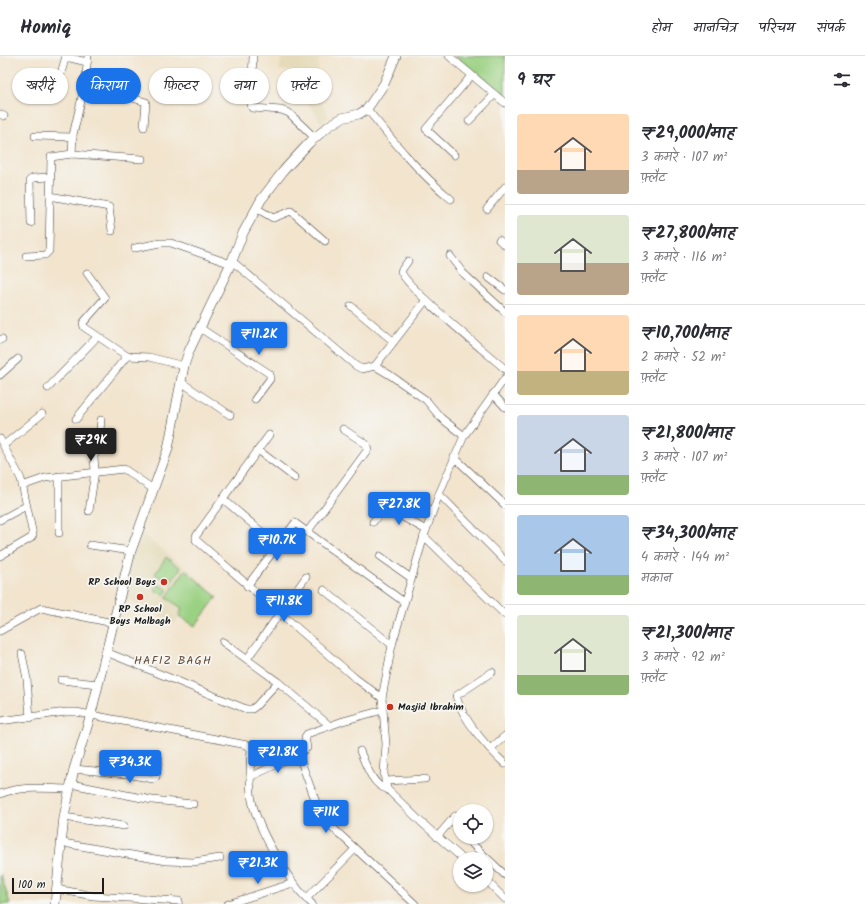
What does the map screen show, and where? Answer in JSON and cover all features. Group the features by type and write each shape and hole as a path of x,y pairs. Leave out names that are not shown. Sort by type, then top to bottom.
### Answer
{"street":[{"path":"63,68 66,56 88,59"},
{"path":"253,56 251,71 252,108 281,110 289,113 315,138"},
{"path":"55,904 64,817 74,769 91,714 131,551 168,449 184,366 200,328 232,262 243,233 256,208 284,170 315,138 330,125 342,118 359,114 367,109 384,84 396,56"},
{"path":"449,56 494,95 505,102"},
{"path":"454,155 426,129 471,76"},
{"path":"469,121 494,95"},
{"path":"141,101 146,102 144,127"},
{"path":"72,154 73,137 80,104"},
{"path":"367,109 418,169 433,185 451,199"},
{"path":"35,136 73,137"},
{"path":"26,256 48,254 51,157 72,154 142,159"},
{"path":"31,224 30,180 33,178 50,177"},
{"path":"487,209 505,187"},
{"path":"50,196 109,207 112,231"},
{"path":"256,208 273,218 291,211 325,241"},
{"path":"499,240 505,245"},
{"path":"135,248 160,242 171,243 232,262 356,366 362,369 375,366 426,300"},
{"path":"450,256 464,273 505,312"},
{"path":"408,261 401,271 402,274 426,300 505,369"},
{"path":"87,273 104,296 103,300 82,324 84,327 96,338 127,356 149,357 184,366"},
{"path":"488,277 505,290"},
{"path":"352,306 393,341"},
{"path":"200,328 270,374 270,379 255,399"},
{"path":"48,388 96,338"},
{"path":"76,419 127,356"},
{"path":"0,375 18,359"},
{"path":"375,366 426,400 441,418 464,436"},
{"path":"387,789 385,782 386,744 382,698 392,645 404,602 425,533 454,457 464,436 505,378"},
{"path":"181,382 230,415"},
{"path":"493,394 505,406"},
{"path":"0,556 31,538 33,535 22,486 2,442 42,414"},
{"path":"89,511 95,471 94,457 99,441 101,420"},
{"path":"308,531 368,449 366,444 343,429"},
{"path":"268,434 196,536 196,540 247,586 355,678 382,698"},
{"path":"258,450 295,478"},
{"path":"454,457 505,505"},
{"path":"22,486 32,481 59,476 124,469 153,489"},
{"path":"59,476 59,533"},
{"path":"439,494 505,561"},
{"path":"223,499 278,545"},
{"path":"0,520 26,506"},
{"path":"373,522 385,507 425,533 505,615"},
{"path":"247,586 293,524 298,524 404,602"},
{"path":"90,545 131,551"},
{"path":"380,556 411,578"},
{"path":"247,659 306,577"},
{"path":"324,590 392,645"},
{"path":"0,631 41,608 113,623"},
{"path":"223,642 278,682 330,726"},
{"path":"106,652 246,709 252,709 256,706 278,682"},
{"path":"22,654 27,679 30,718"},
{"path":"492,672 456,696 464,713 490,749 505,764"},
{"path":"61,680 98,684"},
{"path":"250,776 299,754 307,748 305,736 330,726 383,710"},
{"path":"0,721 66,712 91,714 247,745 251,749 250,776 252,802 258,821 293,883 312,904"},
{"path":"490,749 505,736"},
{"path":"360,751 373,777 380,786 387,789 455,852"},
{"path":"299,754 302,769 317,804 333,828 415,904"},
{"path":"74,769 127,774 153,779 156,777 159,759"},
{"path":"385,782 425,779"},
{"path":"0,794 29,789 70,787 152,800 193,804"},
{"path":"64,817 124,826"},
{"path":"437,837 453,818"},
{"path":"62,843 172,862 194,862 220,858"},
{"path":"472,844 504,873"},
{"path":"306,898 355,849"},
{"path":"228,904 293,883"},
{"path":"493,887 505,899"},
{"path":"57,889 93,896 179,900"}],"shaded area":[{"path":"282,56 287,58 287,56 319,56 318,68 279,68"},
{"path":"308,104 322,104 329,117 321,122"},
{"name":"RP School Boys","path":"143,535 188,569 217,597 195,626 179,616 174,624 122,596 130,561"}],"green space":[{"path":"454,56 505,56 505,97"},
{"path":"166,557 181,568 170,583 155,574"},
{"path":"185,570 217,597 195,626 179,616 182,608 166,598"},
{"path":"158,584 168,590 164,595 154,590"},
{"path":"1,875 10,904 0,904"}],"place":[{"name":"RP School Boys","path":"164,582"},
{"name":"RP School Boys Malbagh","path":"140,597"},
{"name":"Masjid Ibrahim","path":"390,707"}],"district":[{"name":"HAFIZ BAGH","path":"173,660"}]}
